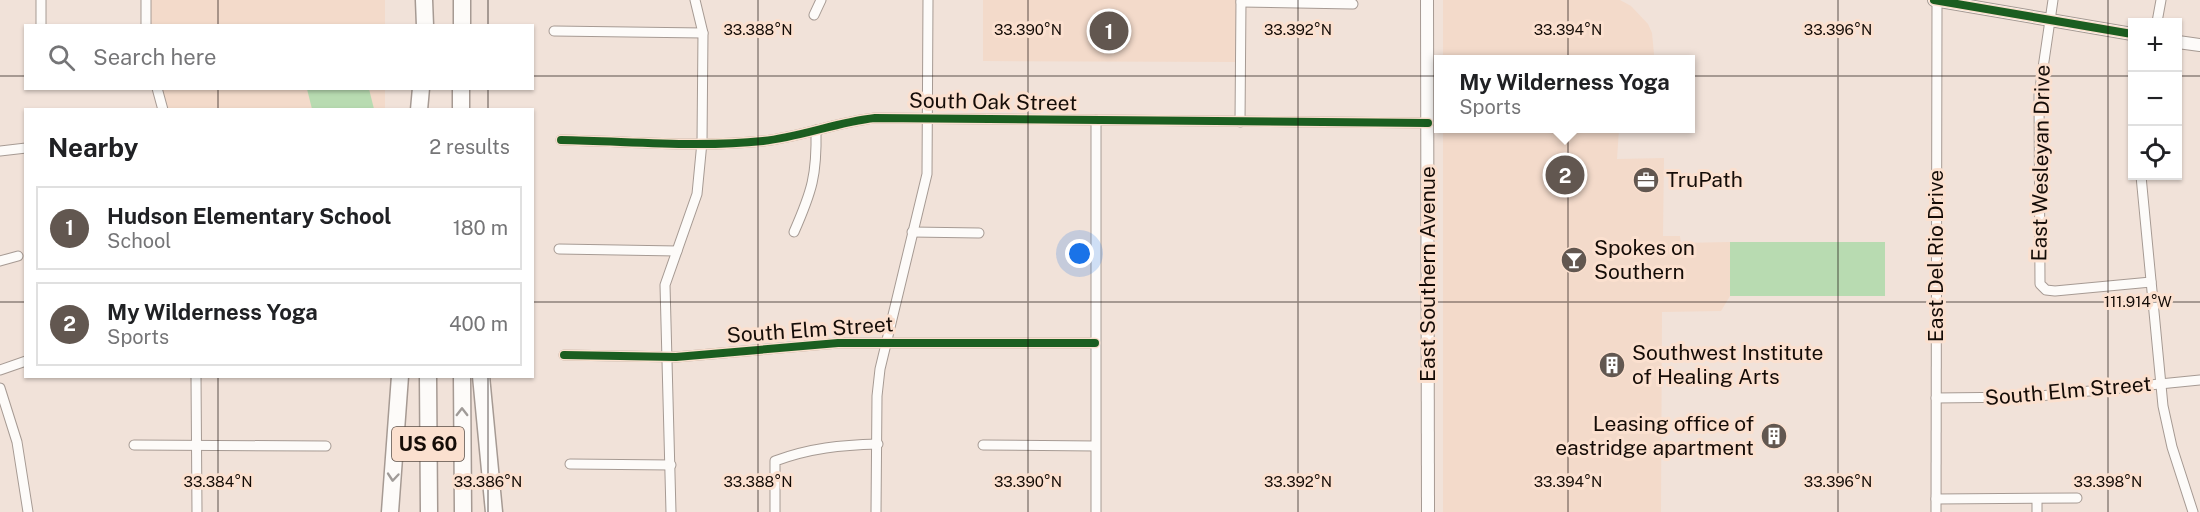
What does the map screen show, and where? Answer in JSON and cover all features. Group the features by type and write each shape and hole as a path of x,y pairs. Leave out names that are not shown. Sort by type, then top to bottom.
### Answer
{"highway":[{"path":"424,0 425,24"},
{"path":"462,0 462,24"},
{"path":"419,108 423,90"},
{"path":"423,90 425,108"},
{"path":"461,90 461,108"},
{"path":"390,512 400,378"},
{"name":"US 60","path":"428,378 429,512"},
{"name":"US 60","path":"462,378 463,512"},
{"path":"482,378 494,512"}],"main road":[{"name":"East Southern Avenue","path":"1427,0 1428,512"},
{"path":"1936,0 2128,33"},
{"path":"2182,43 2200,45"}],"street":[{"path":"41,0 41,24"},
{"path":"146,0 146,24"},
{"path":"671,512 671,465 665,358 665,285 697,194 702,142 704,33 695,0"},
{"path":"814,15 821,0"},
{"path":"876,512 877,396 884,342 927,174 928,0"},
{"name":"East Del Rio Drive","path":"1936,0 1936,512"},
{"name":"East Wesleyan Drive","path":"2053,0 2039,95 2040,284 2046,290 2055,291 2151,282"},
{"path":"2158,18 2161,0"},
{"path":"1240,122 1241,1 1353,4"},
{"path":"554,31 704,33"},
{"path":"158,90 162,108"},
{"name":"South Oak Street","path":"561,140 760,141 784,139 852,120 1428,123"},
{"path":"1096,120 1096,512"},
{"path":"795,232 812,192 816,159 816,130"},
{"path":"0,151 24,148"},
{"path":"2141,180 2160,383 2172,447 2193,512"},
{"path":"912,232 979,233"},
{"path":"559,249 677,251"},
{"path":"0,261 18,256"},
{"name":"South Elm Street","path":"564,355 665,358 838,342 1095,343"},
{"path":"0,370 24,362"},
{"path":"196,378 197,512"},
{"name":"South Elm Street","path":"1936,398 2029,397 2200,380"},
{"path":"0,388 18,442 28,512"},
{"path":"775,512 775,460 803,451 834,445 878,444"},
{"path":"134,445 326,446"},
{"path":"983,445 1095,446"},
{"path":"570,464 671,465"},
{"path":"1936,499 2077,498"},
{"path":"2037,499 2037,512"}],"shaded area":[{"path":"146,0 385,0 385,24 146,24"},
{"path":"983,0 1236,0 1236,62 983,61"},
{"path":"1443,0 1620,0 1631,6 1648,24 1652,33 1654,54 1654,55 1443,55"},
{"path":"157,90 385,90 385,108 163,108"},
{"path":"1443,133 1619,133 1617,159 1664,158 1663,236 1680,236 1681,243 1730,242 1730,296 1721,311 1662,312 1661,512 1443,512"}],"green space":[{"path":"307,90 369,90 374,108 312,108"},
{"path":"1730,242 1885,242 1885,296 1730,296"}],"cycle path":[{"path":"1934,0 2128,33"},
{"path":"561,140 687,144 738,143 777,139 875,118 1428,123"},
{"path":"564,355 676,357 838,343 1095,343"}],"place":[{"name":"Hudson Elementary School","path":"1109,31"},
{"name":"My Wilderness Yoga","path":"1565,175"},
{"name":"TruPath","path":"1646,180"},
{"name":"Spokes on Southern","path":"1574,260"},
{"name":"Southwest Institute of Healing Arts","path":"1612,365"},
{"name":"Leasing office of eastridge apartment","path":"1774,436"}]}
